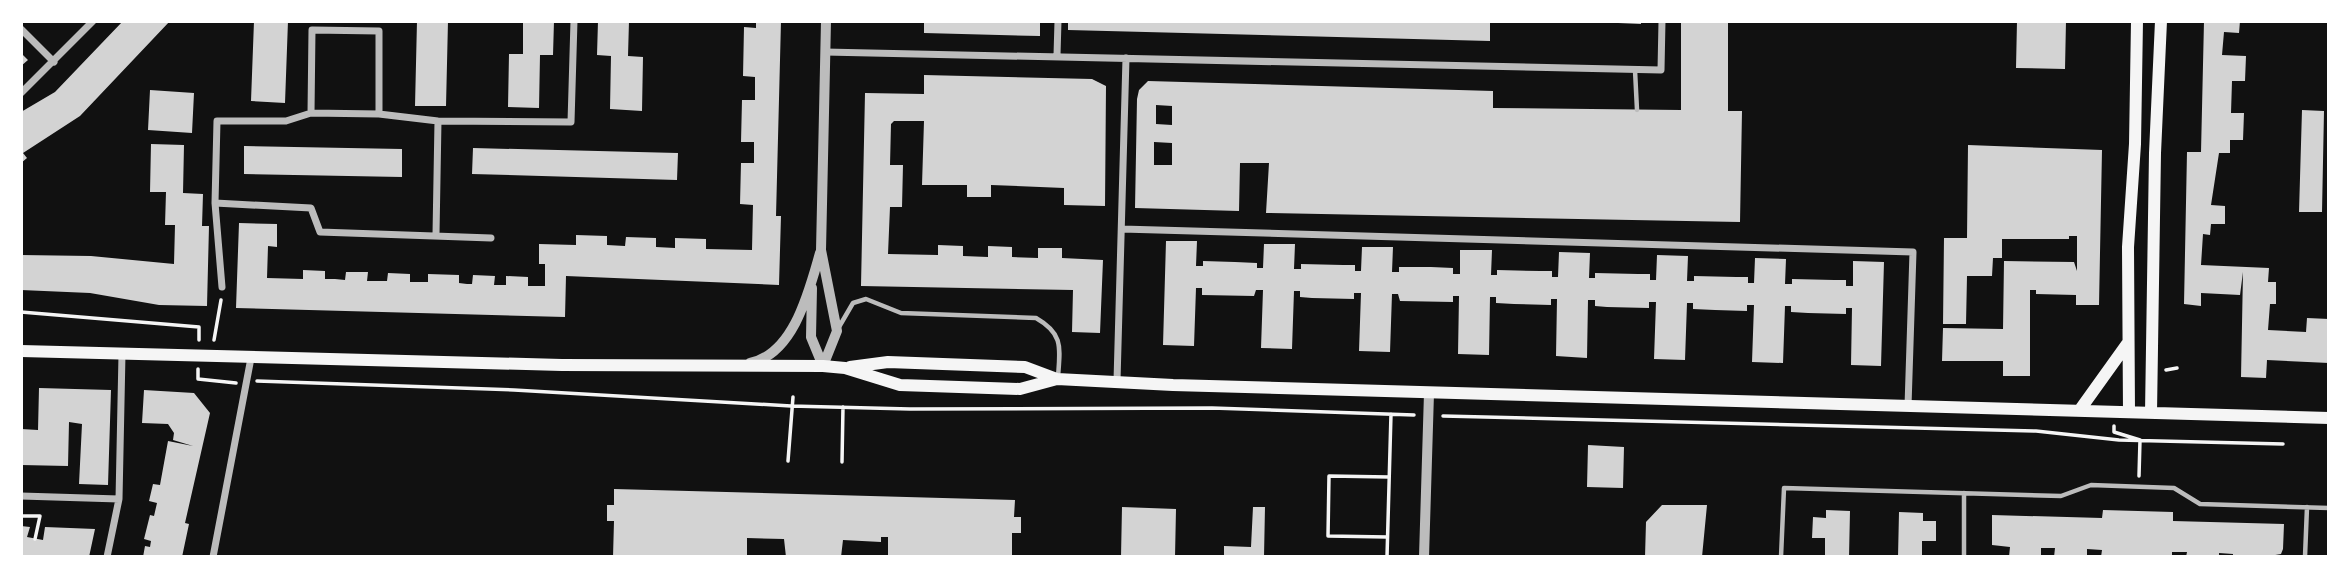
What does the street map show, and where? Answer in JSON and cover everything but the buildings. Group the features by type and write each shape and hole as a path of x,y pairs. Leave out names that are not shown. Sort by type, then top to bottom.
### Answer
{"main road":[{"path":"2129,412 2127,344 2137,21"},
{"path":"2151,413 2155,153 2161,21"},
{"path":"2079,411 2127,344"},
{"path":"21,351 562,365 823,366 845,368 900,386 1020,389 1058,379 1429,393 2329,418"},
{"path":"845,368 888,362 1026,367 1058,379"}],"street":[{"path":"21,93 93,21"},
{"path":"379,21 379,114"},
{"path":"222,287 215,203 217,121 286,121 312,113 379,114 438,121 571,122 574,21"},
{"path":"823,366 837,331 821,250 826,21"},
{"path":"1057,55 1058,21"},
{"path":"825,52 1661,70 1662,21"},
{"path":"21,29 54,62"},
{"path":"312,113 312,30 379,31"},
{"path":"1118,382 1126,58"},
{"path":"436,234 438,121"},
{"path":"215,203 312,208 320,232 491,238"},
{"path":"1122,229 1913,253 1908,407"},
{"path":"741,364 761,360 779,347 791,329 813,278 821,250"},
{"path":"813,278 811,337 823,366"},
{"path":"107,557 119,499 122,354"},
{"path":"213,557 251,358"},
{"path":"1424,557 1429,393"},
{"path":"21,496 119,499"}],"lane":[{"path":"1635,69 1637,110"},
{"path":"837,331 849,308 859,299 866,299 901,313 1036,318 1052,327 1060,345 1058,379"},
{"path":"1782,557 1784,488 2061,496 2091,485 2174,488 2200,504 2329,508"},
{"path":"1964,493 1964,557"},
{"path":"2305,557 2307,507"}],"path":[{"path":"213,380 213,357 222,287"},
{"path":"788,461 793,397"},
{"path":"842,462 843,407"},
{"path":"909,409 1212,408 2022,430 2140,440 2283,444"},
{"path":"1387,557 1391,414"},
{"path":"2139,487 2140,440"},
{"path":"1387,537 1328,536 1329,476 1389,477"},
{"path":"21,516 40,516 35,539"}]}
